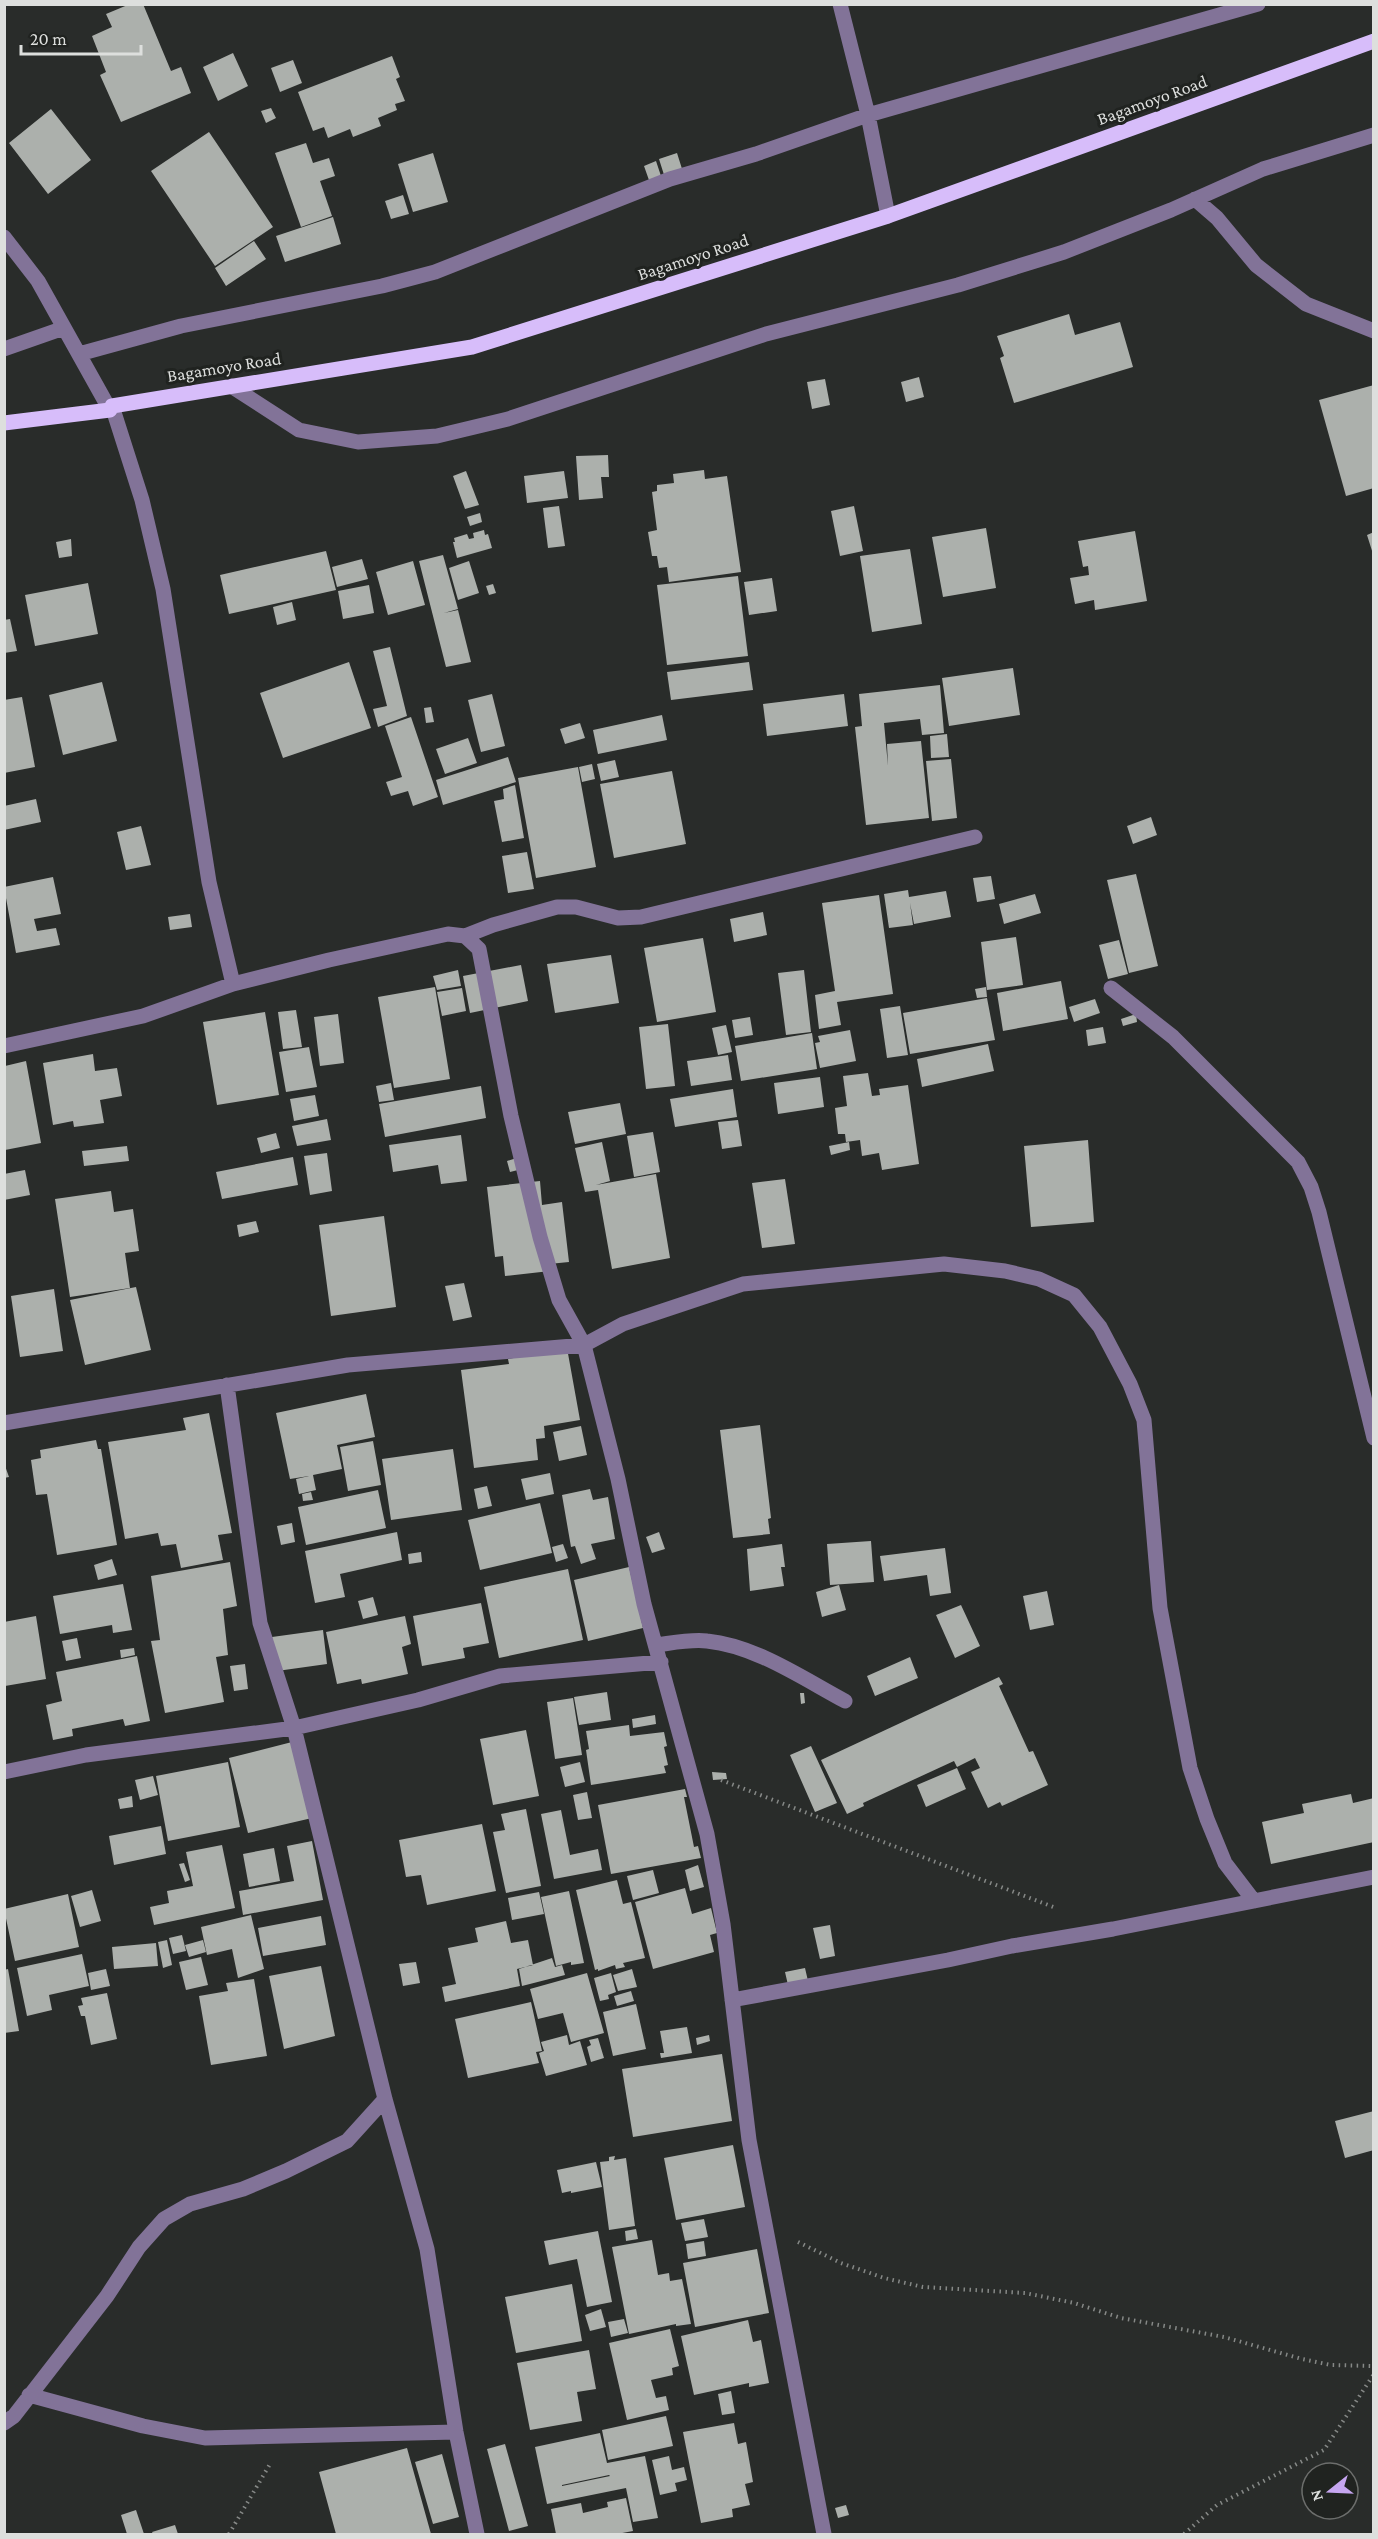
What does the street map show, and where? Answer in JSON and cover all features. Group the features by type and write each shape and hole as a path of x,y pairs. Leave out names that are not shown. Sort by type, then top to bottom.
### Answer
{"main road":[{"name":"Bagamoyo Road","path":"4,423 111,408 472,347 888,216 1374,41"}],"street":[{"path":"840,4 868,115 888,216"},
{"path":"79,354 181,326 382,286 435,272 670,179 756,154 868,115 1258,4"},
{"path":"231,386 299,430 358,442 437,436 508,419 766,334 958,285 1043,259 1195,199 1263,169 1374,135"},
{"path":"1195,199 1217,218 1256,265 1306,304 1374,331"},
{"path":"4,237 38,281 111,408 142,500 163,589 209,882 233,984"},
{"path":"4,349 64,328"},
{"path":"4,1046 143,1016 233,984 329,960 447,934 465,936 493,925 557,907 576,907 618,918 641,917 975,837"},
{"path":"465,936 479,949 511,1116 540,1237 559,1300 584,1345 618,1479 644,1604 707,1834 723,1924 749,2140 824,2535"},
{"path":"1111,988 1173,1037 1298,1162 1311,1186 1319,1212 1374,1438"},
{"path":"4,1423 348,1365 584,1345 623,1324 743,1284 944,1264 1005,1271 1039,1279 1074,1295 1100,1327 1142,1412 1160,1608 1190,1768 1225,1863 1254,1901"},
{"path":"227,1385 260,1623 294,1728 385,2099 427,2249 456,2432 477,2535"},
{"path":"656,1645 705,1640 738,1648 767,1660 845,1701"},
{"path":"4,1772 86,1755 294,1728 418,1700 500,1676 661,1662"},
{"path":"732,2000 1374,1877"},
{"path":"4,2423 14,2416 106,2296 139,2247 164,2219 190,2204 243,2189 286,2171 347,2140 385,2099"},
{"path":"29,2395 143,2426 205,2438 286,2438 456,2432"}],"path":[{"path":"710,1776 1061,1910"},
{"path":"766,2225 841,2264 923,2288 1025,2293 1074,2303 1121,2318 1224,2337 1302,2359 1331,2365 1374,2366"},
{"path":"1185,2535 1217,2505 1324,2450 1374,2374"},
{"path":"229,2535 286,2438"},
{"path":"1191,2529 1192,2535"}],"building":[{"path":"130,4 143,4 171,71 181,67 191,93 121,122 100,75 106,72 92,36 112,27 106,14"},
{"path":"233,53 248,86 218,101 203,67"},
{"path":"392,56 400,77 396,79 405,101 395,104 397,110 378,118 381,126 353,137 350,129 328,138 324,127 313,131 298,92"},
{"path":"293,60 302,83 280,92 271,68"},
{"path":"271,108 276,118 266,123 261,111"},
{"path":"51,109 91,160 48,194 9,143"},
{"path":"209,132 273,227 215,266 151,171"},
{"path":"306,143 313,163 329,158 335,176 320,181 332,216 301,227 275,153"},
{"path":"433,153 448,202 413,212 398,164"},
{"path":"677,153 683,172 665,178 659,159"},
{"path":"656,161 662,179 650,183 644,166"},
{"path":"403,195 409,214 391,219 385,201"},
{"path":"333,217 341,244 285,262 276,236"},
{"path":"254,241 266,259 226,286 215,268"},
{"path":"1069,314 1075,335 1120,322 1133,367 1014,403 1000,358 1004,356 997,336"},
{"path":"919,377 924,397 906,402 901,382"},
{"path":"825,379 830,405 812,409 807,382"},
{"path":"1374,385 1374,488 1346,496 1319,400"},
{"path":"608,455 609,477 601,477 603,498 579,500 576,456"},
{"path":"704,470 705,479 727,476 741,572 669,582 667,567 659,568 657,556 652,556 648,532 657,530 652,492 657,491 657,485 674,483 673,474"},
{"path":"466,471 479,505 465,509 453,476"},
{"path":"564,471 568,498 527,503 524,476"},
{"path":"559,506 565,546 548,548 543,508"},
{"path":"854,506 863,551 840,556 831,511"},
{"path":"480,513 482,522 470,526 467,517"},
{"path":"986,528 996,588 943,597 932,537"},
{"path":"484,530 485,535 488,534 492,548 457,558 454,538 467,534 469,539 474,538 473,533"},
{"path":"1135,531 1147,601 1095,610 1094,600 1075,604 1070,578 1089,575 1088,566 1083,567 1078,541"},
{"path":"1374,532 1374,554 1373,554 1367,535"},
{"path":"71,539 72,556 59,558 56,542"},
{"path":"910,549 922,624 872,632 860,556"},
{"path":"326,551 336,590 229,614 220,575"},
{"path":"443,555 458,609 444,613 458,610 471,662 446,667 419,561"},
{"path":"362,559 368,579 337,587 332,567"},
{"path":"413,561 425,605 388,615 376,572"},
{"path":"469,561 479,593 458,600 449,568"},
{"path":"738,576 748,656 667,665 657,585"},
{"path":"772,578 777,611 749,615 744,582"},
{"path":"88,583 98,634 35,646 25,595"},
{"path":"493,584 496,593 489,595 486,586"},
{"path":"369,585 374,613 343,619 338,591"},
{"path":"292,602 296,620 277,625 273,607"},
{"path":"10,619 17,651 4,653 4,620"},
{"path":"390,647 407,716 378,727 373,709 387,706 373,651"},
{"path":"349,662 371,728 283,758 260,693"},
{"path":"749,662 753,690 671,700 667,672"},
{"path":"1013,668 1020,715 949,726 942,678"},
{"path":"102,682 117,741 63,755 49,695"},
{"path":"940,685 944,733 922,735 920,719 884,723 888,766 887,744 921,741 929,818 866,825 855,727 862,726 859,694"},
{"path":"492,694 505,746 481,752 468,700"},
{"path":"844,694 848,726 767,736 763,704"},
{"path":"22,697 35,767 4,773 4,700"},
{"path":"431,707 434,722 426,723 424,708"},
{"path":"662,715 667,740 598,754 593,730"},
{"path":"411,717 438,797 413,806 408,791 391,796 386,782 402,777 385,726"},
{"path":"580,723 585,738 565,744 560,729"},
{"path":"947,734 949,757 931,758 930,736"},
{"path":"468,738 477,763 445,774 436,749"},
{"path":"508,757 516,782 443,805 436,780"},
{"path":"951,759 957,818 932,821 926,761"},
{"path":"615,760 619,777 601,781 597,764"},
{"path":"592,764 595,779 582,782 579,767"},
{"path":"578,767 596,867 536,878 518,778"},
{"path":"672,771 686,844 614,858 600,784"},
{"path":"515,785 524,838 502,842 494,801 504,799 503,789"},
{"path":"36,799 41,822 4,830 4,806"},
{"path":"1151,817 1157,835 1133,844 1127,826"},
{"path":"141,826 151,865 126,870 117,832"},
{"path":"527,852 534,889 508,893 502,856"},
{"path":"1136,874 1158,966 1129,973 1107,880"},
{"path":"991,876 995,899 977,902 973,878"},
{"path":"53,877 61,914 34,919 37,931 56,928 60,945 16,953 4,887"},
{"path":"908,890 909,897 946,891 951,917 914,924 910,903 913,925 889,928 884,894"},
{"path":"1035,894 1041,913 1004,924 999,904"},
{"path":"879,895 893,994 837,1002 841,1025 819,1029 815,995 835,991 822,903"},
{"path":"763,912 767,935 734,942 730,919"},
{"path":"190,914 192,927 170,930 168,917"},
{"path":"1016,937 1023,985 987,990 981,942"},
{"path":"703,938 716,1012 657,1022 644,948"},
{"path":"1119,940 1128,974 1108,979 1099,945"},
{"path":"611,955 619,1003 555,1013 547,964"},
{"path":"521,965 528,1001 470,1013 463,976"},
{"path":"458,970 461,986 437,990 433,976"},
{"path":"804,970 811,1032 786,1035 778,973"},
{"path":"1061,981 1068,1019 1003,1031 997,993"},
{"path":"435,987 450,1079 394,1088 378,997"},
{"path":"986,987 987,997 977,998 975,989"},
{"path":"462,988 466,1011 442,1016 437,992"},
{"path":"987,998 995,1040 910,1054 903,1013"},
{"path":"1095,999 1100,1013 1074,1022 1069,1007"},
{"path":"900,1006 908,1055 887,1058 880,1009"},
{"path":"296,1010 302,1047 283,1049 278,1012"},
{"path":"265,1012 279,1095 217,1105 203,1022"},
{"path":"338,1014 344,1063 320,1066 314,1017"},
{"path":"1136,1014 1137,1022 1123,1026 1121,1019"},
{"path":"750,1017 753,1035 735,1038 732,1020"},
{"path":"668,1024 675,1086 646,1089 639,1027"},
{"path":"726,1025 732,1052 718,1055 712,1028"},
{"path":"1103,1027 1106,1043 1088,1046 1086,1030"},
{"path":"850,1030 856,1061 820,1068 815,1043 820,1042 818,1036"},
{"path":"812,1033 817,1069 741,1081 735,1046"},
{"path":"988,1044 994,1071 922,1087 917,1059"},
{"path":"309,1047 317,1087 286,1092 279,1052"},
{"path":"93,1054 95,1071 117,1068 122,1096 100,1100 104,1123 74,1127 73,1121 53,1125 43,1063"},
{"path":"728,1055 732,1080 691,1086 687,1061"},
{"path":"26,1061 41,1143 5,1150 5,1066"},
{"path":"868,1073 872,1096 880,1095 879,1089 908,1085 919,1164 882,1170 879,1153 862,1156 860,1140 846,1142 845,1134 838,1134 835,1108 847,1106 843,1076"},
{"path":"820,1077 824,1107 778,1114 774,1083"},
{"path":"391,1083 394,1100 379,1102 376,1086"},
{"path":"481,1086 486,1118 385,1137 379,1104"},
{"path":"733,1089 737,1117 675,1127 670,1099"},
{"path":"315,1095 319,1116 294,1121 290,1099"},
{"path":"620,1103 626,1134 575,1144 568,1112"},
{"path":"327,1119 331,1140 297,1146 292,1126"},
{"path":"738,1120 742,1146 722,1149 718,1122"},
{"path":"653,1132 660,1172 634,1177 627,1136"},
{"path":"276,1133 280,1148 261,1153 257,1138"},
{"path":"461,1135 467,1181 441,1184 438,1165 393,1172 389,1145"},
{"path":"1088,1140 1094,1222 1031,1227 1024,1146"},
{"path":"602,1142 610,1181 596,1185 656,1174 670,1258 612,1269 598,1190 585,1192 575,1148"},
{"path":"849,1142 850,1150 831,1155 829,1146"},
{"path":"127,1146 129,1161 84,1166 82,1151"},
{"path":"327,1153 332,1191 310,1195 304,1156"},
{"path":"523,1156 526,1168 510,1172 507,1161"},
{"path":"293,1157 298,1185 222,1199 216,1172"},
{"path":"25,1170 30,1195 4,1200 4,1174"},
{"path":"785,1179 795,1244 762,1248 752,1183"},
{"path":"540,1181 542,1205 562,1202 569,1262 549,1264 550,1271 505,1276 503,1256 495,1257 487,1187"},
{"path":"111,1191 114,1212 133,1209 139,1251 125,1253 130,1288 70,1297 55,1199"},
{"path":"384,1216 396,1307 331,1316 319,1225"},
{"path":"256,1221 259,1232 239,1237 237,1225"},
{"path":"464,1283 472,1317 453,1321 445,1286"},
{"path":"136,1287 151,1350 85,1365 70,1300"},
{"path":"54,1289 63,1351 20,1357 11,1296"},
{"path":"567,1348 580,1420 544,1426 545,1438 536,1439 538,1460 474,1468 461,1370 509,1364 508,1359"},
{"path":"366,1394 375,1437 337,1445 342,1469 313,1475 316,1490 299,1494 296,1479 309,1476 290,1479 276,1413"},
{"path":"209,1413 232,1533 218,1535 223,1560 181,1568 176,1544 161,1546 158,1533 125,1539 108,1442 186,1430 183,1418"},
{"path":"760,1425 771,1518 768,1519 770,1534 733,1538 720,1430"},
{"path":"581,1426 587,1455 559,1461 553,1432"},
{"path":"96,1440 98,1449 101,1449 117,1545 57,1555 47,1494 36,1495 31,1460 41,1458 40,1450"},
{"path":"373,1441 381,1485 348,1491 340,1447"},
{"path":"453,1449 462,1510 391,1520 382,1459"},
{"path":"4,1463 9,1477 4,1478"},
{"path":"550,1473 554,1494 526,1500 521,1479"},
{"path":"487,1486 492,1506 478,1509 474,1489"},
{"path":"590,1489 593,1500 608,1497 615,1539 591,1544 596,1559 581,1564 575,1546 571,1547 562,1495"},
{"path":"378,1490 386,1528 306,1545 298,1507"},
{"path":"311,1492 313,1500 303,1501 302,1494"},
{"path":"540,1503 552,1553 480,1570 468,1520"},
{"path":"292,1523 295,1542 281,1545 277,1526"},
{"path":"397,1532 402,1560 340,1574 345,1597 315,1603 305,1551"},
{"path":"659,1532 665,1549 652,1553 646,1537"},
{"path":"871,1541 874,1582 830,1585 827,1544"},
{"path":"563,1544 568,1558 556,1562 552,1547"},
{"path":"782,1544 785,1567 781,1567 784,1586 750,1591 747,1549"},
{"path":"945,1548 951,1593 930,1596 927,1575 884,1581 880,1556"},
{"path":"421,1552 422,1562 409,1564 408,1554"},
{"path":"112,1559 117,1575 98,1580 94,1565"},
{"path":"230,1562 237,1606 223,1609 228,1655 216,1657 224,1702 165,1713 151,1641 160,1640 151,1576"},
{"path":"629,1567 643,1628 588,1641 574,1580"},
{"path":"568,1569 583,1640 499,1658 484,1587"},
{"path":"123,1584 132,1630 113,1633 112,1625 60,1634 53,1596"},
{"path":"839,1585 846,1610 822,1617 816,1592"},
{"path":"1047,1591 1054,1625 1030,1630 1023,1596"},
{"path":"373,1597 378,1615 363,1619 358,1601"},
{"path":"481,1603 489,1643 463,1648 465,1658 422,1666 413,1616"},
{"path":"961,1605 980,1646 955,1658 936,1615"},
{"path":"36,1616 46,1679 5,1686 4,1622"},
{"path":"405,1616 411,1644 402,1647 408,1674 362,1684 361,1679 337,1684 326,1632"},
{"path":"323,1630 327,1664 277,1671 272,1637"},
{"path":"77,1638 81,1658 66,1661 62,1641"},
{"path":"134,1648 135,1655 121,1658 120,1650"},
{"path":"137,1656 150,1721 125,1726 123,1719 72,1729 73,1736 53,1740 46,1705 62,1701 56,1672"},
{"path":"910,1657 918,1678 875,1696 867,1676"},
{"path":"245,1664 248,1689 234,1691 230,1666"},
{"path":"999,1677 1003,1684 999,1686 1029,1752 1033,1751 1048,1785 1002,1806 1000,1802 988,1808 971,1772 980,1768 975,1758 957,1767 954,1761 863,1803 864,1806 847,1814 821,1760"},
{"path":"607,1692 611,1720 579,1725 574,1697"},
{"path":"800,1693 804,1693 805,1703 801,1704"},
{"path":"573,1698 582,1755 555,1759 547,1702"},
{"path":"655,1715 656,1724 633,1728 632,1719"},
{"path":"629,1725 630,1736 664,1732 667,1746 664,1747 668,1765 664,1766 666,1773 591,1785 586,1731"},
{"path":"526,1730 539,1796 493,1805 480,1739"},
{"path":"292,1742 312,1818 248,1833 229,1758"},
{"path":"811,1746 837,1803 815,1812 790,1755"},
{"path":"228,1762 240,1827 168,1841 156,1776"},
{"path":"580,1762 585,1782 565,1787 560,1767"},
{"path":"957,1768 966,1789 926,1807 917,1785"},
{"path":"712,1772 726,1773 727,1779 713,1780"},
{"path":"153,1776 158,1795 140,1800 135,1780"},
{"path":"685,1789 687,1797 684,1797 694,1847 698,1846 701,1858 611,1874 598,1805"},
{"path":"587,1792 592,1818 578,1820 573,1795"},
{"path":"1351,1794 1353,1803 1374,1798 1374,1842 1271,1864 1262,1822 1304,1813 1302,1804"},
{"path":"132,1796 133,1807 120,1809 118,1799"},
{"path":"526,1809 541,1886 506,1893 493,1832 505,1830 501,1814"},
{"path":"561,1810 570,1855 598,1849 602,1870 554,1879 541,1814"},
{"path":"482,1824 496,1891 427,1905 421,1875 406,1877 399,1840"},
{"path":"161,1826 166,1854 114,1865 109,1836"},
{"path":"312,1841 323,1900 243,1915 239,1891 294,1881 287,1846"},
{"path":"222,1845 235,1908 154,1925 150,1907 169,1903 167,1891 193,1886 186,1852"},
{"path":"274,1848 280,1881 249,1887 243,1854"},
{"path":"184,1863 190,1880 185,1882 179,1864"},
{"path":"698,1865 704,1887 690,1891 685,1870"},
{"path":"653,1870 659,1893 633,1900 627,1876"},
{"path":"617,1880 623,1904 631,1902 645,1958 623,1963 625,1967 616,1969 615,1965 598,1971 598,1969 595,1970 576,1890"},
{"path":"685,1888 692,1914 711,1908 717,1933 710,1935 714,1952 653,1969 635,1902"},
{"path":"92,1890 101,1921 80,1927 71,1896"},
{"path":"569,1891 584,1963 571,1965 571,1962 556,1966 541,1897"},
{"path":"539,1892 544,1914 512,1920 508,1898"},
{"path":"68,1894 79,1947 15,1961 4,1909"},
{"path":"251,1915 264,1969 238,1978 232,1949 207,1955 201,1927"},
{"path":"321,1916 326,1945 263,1956 258,1928"},
{"path":"506,1921 511,1943 528,1940 533,1965 517,1969 520,1986 445,2002 442,1987 456,1984 448,1948 478,1942 475,1928"},
{"path":"830,1925 835,1956 820,1959 813,1928"},
{"path":"182,1935 186,1951 173,1954 169,1938"},
{"path":"167,1940 172,1965 163,1968 158,1942"},
{"path":"203,1940 206,1952 189,1957 185,1945"},
{"path":"156,1943 158,1966 114,1969 112,1947"},
{"path":"82,1954 89,1986 49,1995 52,2010 27,2016 17,1968"},
{"path":"201,1957 208,1985 186,1990 179,1962"},
{"path":"552,1958 555,1967 562,1965 565,1975 522,1986 519,1969"},
{"path":"416,1962 420,1983 403,1986 399,1964"},
{"path":"321,1966 335,2036 284,2049 269,1976"},
{"path":"805,1968 808,1981 788,1985 785,1972"},
{"path":"8,1969 19,2031 4,2033 4,1970"},
{"path":"106,1969 110,1986 91,1990 88,1973"},
{"path":"632,1969 637,1987 618,1991 613,1975"},
{"path":"587,1973 604,2033 571,2042 563,2013 538,2019 530,1989"},
{"path":"611,1973 616,1992 608,1995 609,1999 600,2001 594,1978"},
{"path":"254,1979 267,2056 211,2065 199,1996 228,1991 226,1983"},
{"path":"631,1991 634,2001 617,2006 614,1996"},
{"path":"107,1993 117,2039 91,2045 85,2016 81,2016 78,2006 83,2005 81,1998"},
{"path":"531,2002 542,2051 536,2052 539,2063 468,2078 455,2019"},
{"path":"636,2004 646,2049 613,2056 603,2012"},
{"path":"687,2027 692,2053 661,2058 660,2053 664,2053 660,2031"},
{"path":"567,2035 569,2045 580,2041 587,2065 546,2076 539,2053 544,2051 541,2042"},
{"path":"709,2035 710,2041 697,2045 696,2038"},
{"path":"598,2038 604,2058 591,2062 587,2047 591,2045 589,2040"},
{"path":"722,2054 732,2121 633,2137 622,2069"},
{"path":"1374,2111 1374,2150 1345,2158 1335,2121"},
{"path":"733,2145 745,2207 676,2220 664,2158"},
{"path":"615,2156 614,2160 626,2158 635,2226 609,2230 600,2162 609,2161 609,2157"},
{"path":"596,2162 602,2187 562,2193 557,2170"},
{"path":"704,2219 708,2237 685,2241 681,2223"},
{"path":"636,2229 638,2239 626,2241 625,2231"},
{"path":"598,2231 612,2302 587,2307 577,2259 549,2265 544,2241"},
{"path":"652,2240 658,2275 669,2273 670,2281 682,2279 691,2324 676,2326 676,2324 629,2334 612,2247"},
{"path":"704,2241 706,2256 688,2259 686,2244"},
{"path":"757,2249 769,2313 695,2327 683,2263"},
{"path":"572,2284 582,2341 516,2353 505,2297"},
{"path":"601,2309 606,2327 590,2331 585,2315"},
{"path":"624,2319 628,2333 611,2337 608,2322"},
{"path":"748,2320 753,2342 761,2340 769,2383 749,2387 749,2383 694,2395 681,2336"},
{"path":"670,2329 679,2366 672,2368 673,2375 651,2380 656,2398 666,2396 669,2410 627,2420 609,2343"},
{"path":"589,2350 596,2389 577,2392 582,2421 530,2430 517,2363"},
{"path":"731,2391 735,2413 722,2415 718,2394"},
{"path":"666,2416 673,2446 608,2460 602,2430"},
{"path":"734,2423 738,2444 746,2442 753,2482 745,2484 750,2505 732,2509 733,2517 701,2523 683,2432"},
{"path":"600,2433 607,2463 645,2456 658,2518 633,2522 626,2488 547,2504 535,2447","holes":["609,2475 610,2476 562,2486"]},
{"path":"505,2444 528,2526 509,2531 487,2449"},
{"path":"407,2448 431,2534 336,2534 319,2472"},
{"path":"442,2454 459,2517 433,2524 415,2462"},
{"path":"669,2456 672,2470 684,2467 687,2480 675,2483 677,2491 660,2495 652,2460"},
{"path":"626,2498 633,2531 617,2534 556,2534 551,2509 581,2503 583,2513 608,2507 607,2502"},
{"path":"846,2505 849,2515 838,2518 835,2508"},
{"path":"136,2510 144,2534 127,2534 121,2515"},
{"path":"175,2525 178,2534 153,2534 152,2532"}]}
